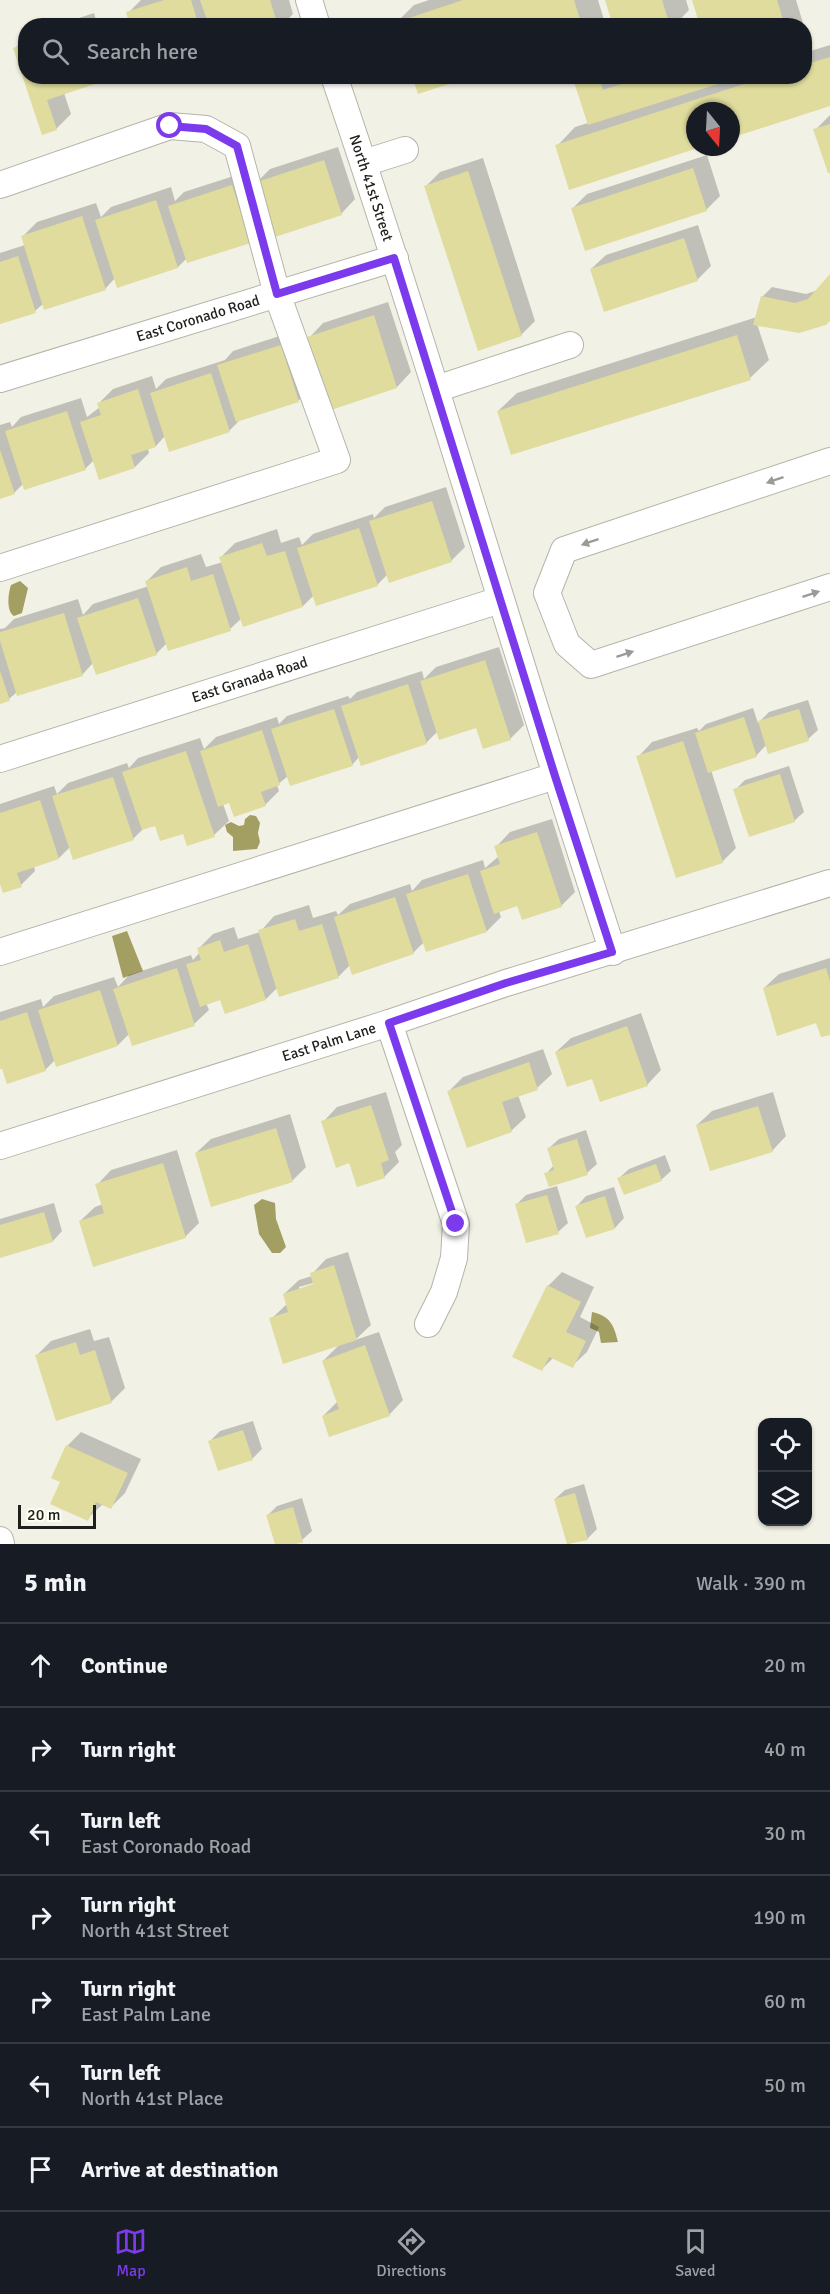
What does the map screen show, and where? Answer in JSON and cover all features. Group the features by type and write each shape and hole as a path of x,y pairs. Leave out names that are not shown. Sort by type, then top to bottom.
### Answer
{"street":[{"path":"309,0 315,18"},
{"name":"North 41st Street","path":"337,84 436,389 555,776 612,952"},
{"path":"0,184 170,126 206,129 237,146 277,294 337,460 0,568"},
{"path":"364,163 405,150"},
{"name":"East Coronado Road","path":"0,380 394,258"},
{"path":"436,389 570,345"},
{"path":"830,461 564,550 547,592 567,644 591,665 830,587"},
{"name":"East Granada Road","path":"0,759 500,600"},
{"path":"0,952 555,776"},
{"name":"East Palm Lane","path":"0,1146 389,1023 506,983 830,883"},
{"path":"389,1023 456,1224 454,1258 444,1292 428,1324"},
{"path":"0,1540 1,1544"}],"shaded area":[{"path":"20,581 28,588 22,613 14,616 11,614 8,602 9,593 11,585"},
{"path":"250,815 256,816 260,823 258,833 260,842 257,849 233,851 233,837 227,832 225,825 231,822 239,826 244,825 245,819"},
{"path":"127,931 143,971 123,978 112,936"},
{"path":"262,1199 275,1203 276,1219 286,1247 280,1253 272,1253 259,1234 254,1205"},
{"path":"592,1312 603,1316 610,1322 618,1342 601,1343 599,1332 590,1328"}],"building":[{"path":"164,0 191,0 197,18 128,18 126,12"},
{"path":"200,0 270,0 276,18 206,18"},
{"path":"463,0 574,0 580,18 409,18"},
{"path":"605,0 662,0 668,18 611,18"},
{"path":"692,0 777,0 783,18 698,18"},
{"path":"18,46 18,63 13,48"},
{"path":"830,57 830,106 740,135 740,102 688,102 744,84 812,84 812,63"},
{"path":"25,84 95,84 47,100 57,130 42,135"},
{"path":"415,84 449,84 418,94"},
{"path":"575,84 601,84 603,90 621,84 718,84 588,125"},
{"path":"686,103 686,152 569,190 555,145"},
{"path":"830,124 830,173 828,173 813,129"},
{"path":"324,160 342,215 272,238 254,183"},
{"path":"693,168 707,211 585,251 571,208"},
{"path":"468,171 522,336 478,351 424,186"},
{"path":"232,185 251,243 187,263 168,206"},
{"path":"156,200 178,268 117,288 95,220"},
{"path":"82,216 106,290 44,310 21,236"},
{"path":"684,238 698,281 604,312 590,269"},
{"path":"18,256 36,313 0,324 0,262"},
{"path":"830,274 830,321 826,325 799,333 753,325 761,296 795,303 808,299"},
{"path":"374,315 397,388 331,410 307,337"},
{"path":"737,335 751,380 511,455 497,411"},
{"path":"281,345 299,402 236,422 217,365"},
{"path":"211,373 230,432 169,452 150,393"},
{"path":"138,389 156,447 131,455 135,468 99,480 80,422 101,415 97,403"},
{"path":"67,411 86,470 24,490 5,431"},
{"path":"0,450 15,494 0,499"},
{"path":"432,501 452,562 389,583 369,521"},
{"path":"359,528 378,586 316,606 297,548"},
{"path":"262,543 267,556 285,551 303,607 243,627 219,557"},
{"path":"187,567 191,581 213,574 231,631 168,651 145,581"},
{"path":"138,598 157,655 96,675 77,618"},
{"path":"64,613 83,676 17,696 0,641 0,632"},
{"path":"485,660 511,740 483,749 476,728 439,740 420,681"},
{"path":"0,671 10,701 0,704"},
{"path":"408,684 427,744 361,766 341,706"},
{"path":"334,709 353,766 290,786 271,729"},
{"path":"799,709 809,741 768,754 758,721"},
{"path":"744,717 757,757 708,773 695,733"},
{"path":"262,730 280,785 261,792 266,806 234,817 229,803 218,807 200,751"},
{"path":"683,741 723,863 676,878 636,756"},
{"path":"186,751 215,837 187,846 183,834 160,841 155,826 142,830 122,772"},
{"path":"780,774 795,822 749,837 733,789"},
{"path":"113,777 134,840 73,860 52,796"},
{"path":"40,800 59,859 17,873 22,887 3,893 0,884 0,813"},
{"path":"537,832 562,907 522,920 517,906 494,914 480,871 500,864 494,846"},
{"path":"468,874 487,932 426,952 406,894"},
{"path":"395,897 414,954 352,975 334,917"},
{"path":"295,919 299,931 322,924 339,978 279,997 258,930"},
{"path":"220,940 224,952 248,944 266,1000 225,1014 220,1000 200,1007 186,964 201,960 197,948"},
{"path":"177,968 195,1026 132,1046 113,989"},
{"path":"826,968 830,981 830,1035 821,1037 816,1023 777,1036 763,988"},
{"path":"100,990 118,1046 56,1067 38,1010"},
{"path":"27,1012 46,1071 7,1084 2,1069 0,1069 0,1021"},
{"path":"627,1026 648,1086 600,1102 592,1079 567,1087 555,1052"},
{"path":"529,1062 538,1090 502,1102 512,1132 467,1148 447,1091"},
{"path":"371,1105 389,1160 381,1163 385,1178 357,1187 349,1163 336,1168 321,1121"},
{"path":"758,1106 773,1152 710,1171 696,1125"},
{"path":"276,1128 293,1182 211,1207 195,1153"},
{"path":"577,1139 588,1175 549,1187 544,1173 554,1170 547,1148"},
{"path":"163,1163 186,1238 93,1267 79,1221 104,1213 95,1184"},
{"path":"656,1164 662,1181 624,1195 617,1178"},
{"path":"547,1195 559,1234 526,1243 515,1204"},
{"path":"605,1196 615,1229 586,1238 575,1206"},
{"path":"44,1212 53,1242 0,1258 0,1225"},
{"path":"334,1265 357,1340 283,1364 269,1318 288,1312 283,1294 313,1284 310,1273"},
{"path":"547,1285 581,1302 566,1332 586,1341 573,1368 549,1357 542,1371 512,1357"},
{"path":"76,1342 80,1355 95,1350 112,1403 56,1421 35,1355"},
{"path":"365,1345 390,1416 329,1437 322,1416 339,1409 322,1361"},
{"path":"243,1430 253,1460 218,1471 208,1441"},
{"path":"66,1445 128,1473 111,1509 96,1502 88,1521 50,1504 60,1482 51,1478"},
{"path":"575,1493 588,1540 567,1544 554,1499"},
{"path":"293,1507 303,1542 275,1544 266,1515"}],"route":[{"path":"170,126 206,129 237,146 277,294 394,258 612,952 506,983 389,1023 456,1224"}]}
